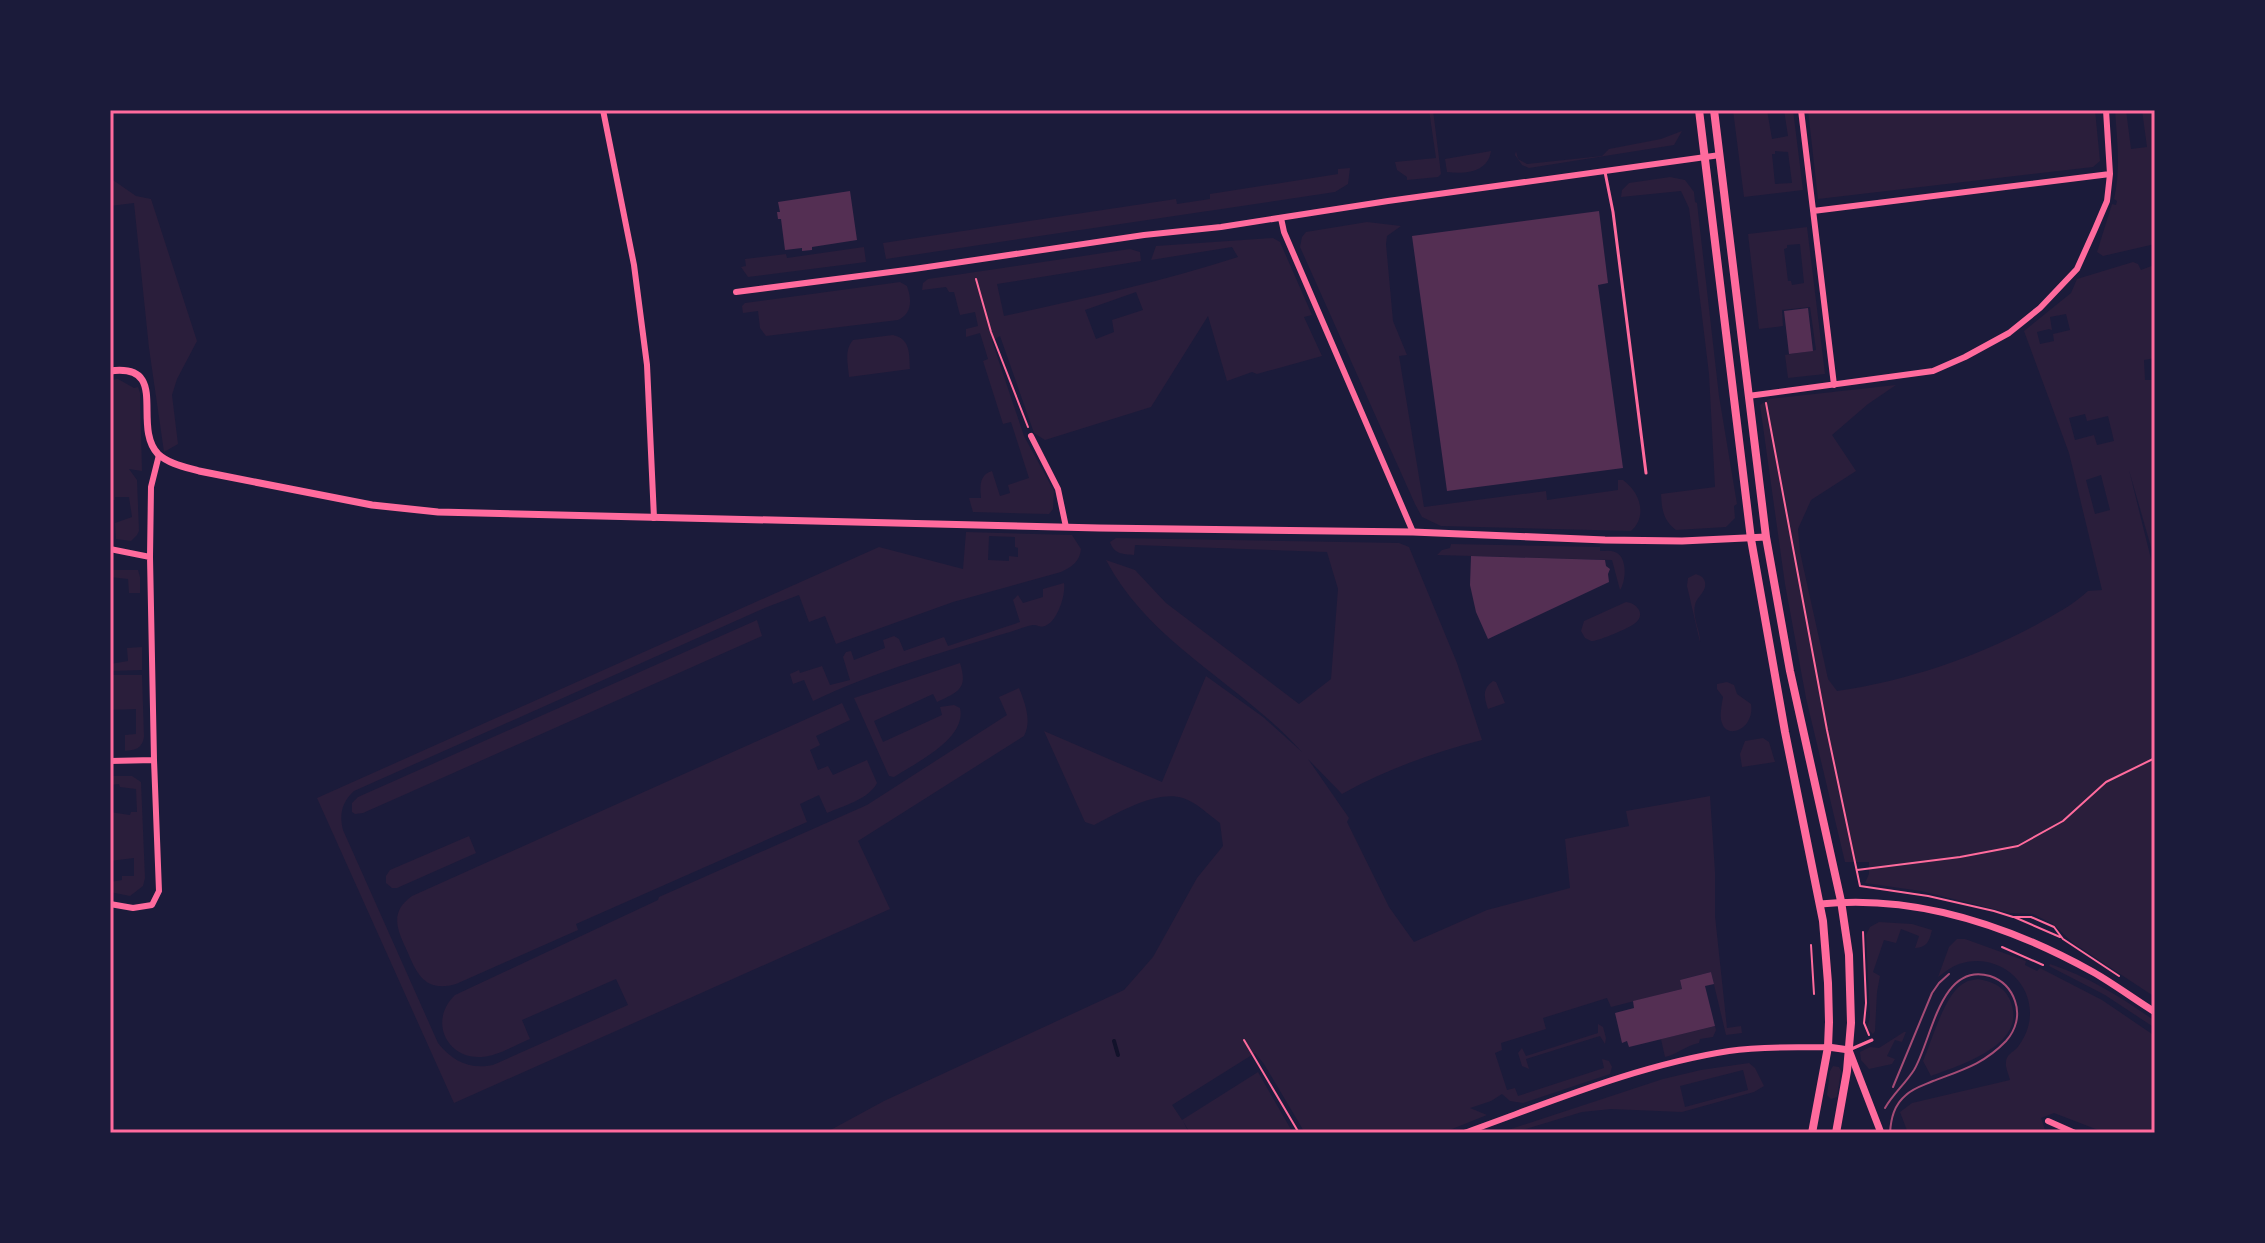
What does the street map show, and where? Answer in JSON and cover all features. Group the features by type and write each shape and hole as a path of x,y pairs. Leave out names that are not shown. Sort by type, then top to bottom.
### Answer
{"main road":[{"path":"1699,110 1751,539 1785,732 1820,904 1828,983 1828,1047 1812,1133"},
{"path":"1714,110 1766,537 1790,671 1841,901 1849,955 1849,1050 1836,1133"}],"street":[{"path":"603,110 634,265 647,365 654,518"},
{"path":"1801,110 1834,385"},
{"path":"1748,396 1933,371 2009,333 2040,308 2077,269 2107,201 2110,174 2106,110"},
{"path":"736,292 1720,155"},
{"path":"1813,211 2110,174"},
{"path":"1281,218 1284,232 1413,532"},
{"path":"110,371 138,374 146,384 147,434 159,455 173,463 199,471 372,505 438,512 1413,532 1605,540 1766,537"},
{"path":"1031,436 1058,489 1066,527"},
{"path":"110,904 133,908 152,905 159,891 150,557 151,487 159,455"},
{"path":"110,549 150,557"},
{"path":"110,761 154,760"},
{"path":"1820,904 1841,901 1902,905 1972,919 2063,956 2155,1012"},
{"path":"1464,1133 1622,1077 1665,1065 1741,1049 1828,1047 1849,1050 1881,1133"},
{"path":"2048,1121 2075,1133"}],"lane":[{"path":"1605,172 1646,473"},
{"path":"1849,1050 1870,1038"}],"path":[{"path":"976,279 991,332 1031,436"},
{"path":"1764,394 1860,886 1928,896 1994,911 2063,939 2054,927 2031,917 2013,917"},
{"path":"1856,870 2018,846 2063,821 2106,782 2155,758"},
{"path":"1863,932 1864,1023 1870,1038"},
{"path":"1811,945 1814,994"},
{"path":"2002,947 2043,965"},
{"path":"1244,1040 1299,1133"}],"shaded area":[{"path":"1429,110 1433,110 1441,174 1438,177 1407,180 1397,170 1395,162 1436,158"},
{"path":"1733,110 1767,110 1772,139 1788,136 1784,110 1793,110 1803,190 1744,197","holes":["1775,151 1788,152 1792,183 1775,184 1772,154"]},
{"path":"1808,110 2095,110 2100,161 2093,167 1818,199"},
{"path":"2115,110 2126,110 2131,149 2147,147 2142,110 2155,110 2155,244 2103,256 2097,252 2112,204 2116,205 2117,201 2114,199 2118,166"},
{"path":"1682,131 1674,145 1529,168 1522,165 1515,155 1516,151 1518,159 1527,164 1602,156 1609,149 1661,139"},
{"path":"1491,151 1480,168 1461,173 1447,172 1445,159"},
{"path":"1350,168 1348,184 1335,192 886,259 883,243 1176,199 1177,204 1210,199 1210,194 1338,174 1338,169"},
{"path":"1670,177 1685,180 1694,192 1697,203 1719,396 1737,504 1734,506 1735,518 1726,527 1676,530 1666,518 1662,505 1661,494 1715,487 1709,374 1689,208 1681,191 1621,197 1622,190 1629,183"},
{"path":"110,178 136,196 151,199 197,341 172,395 178,444 164,452 149,348 134,203 110,206"},
{"path":"1367,222 1401,226 1387,236 1386,244 1393,321 1407,355 1399,356 1424,507 1546,491 1547,500 1618,490 1618,480 1623,480 1634,491 1640,504 1639,518 1631,531 1441,526 1422,517 1300,247 1306,232"},
{"path":"1807,227 1825,374 1788,378 1785,355 1816,350 1810,307 1782,310 1783,326 1759,329 1748,234","holes":["1800,244 1804,283 1792,285 1788,281 1784,249 1787,245"]},
{"path":"1273,238 1280,242 1312,315 1304,317 1322,356 1227,381 1208,316 1151,407 1045,440 1034,433 1000,336 992,341 1024,436 1054,491 1053,509 1049,514 973,512 969,498 981,498 981,482 988,473 992,471 1000,496 1010,493 1008,485 1029,478 1011,422 1003,424 983,361 988,359 980,333 966,337 966,329 978,326 975,312 960,315 954,292 949,292 946,287 922,290 923,283 928,279 1130,249 1140,252 1141,261 997,284 1004,316 1151,282 1238,257 1232,247 1151,260 1156,246","holes":["1136,292 1143,310 1112,320 1114,332 1096,339 1085,310"]},
{"path":"864,247 866,262 748,277 741,267 746,266 745,259 786,254 787,258"},
{"path":"2155,257 2155,358 2144,360 2145,380 2155,380 2155,561 2129,470 2152,563 2155,562 2155,997 2073,943 2053,924 2033,914 2010,913 1921,891 1865,883 1869,862 1845,862 1806,698 1785,584 1760,405 1769,399 1896,385 1832,435 1856,471 1811,500 1798,529 1800,552 1828,679 1837,691 1940,667 2036,625 2088,591 2102,590 2069,453 2024,331 2071,293 2077,279 2133,262 2141,270 2154,265","holes":["2066,314 2070,330 2053,334 2054,341 2040,344 2037,332 2052,330 2050,317","2085,414 2087,421 2108,416 2114,441 2097,445 2094,435 2075,440 2069,418","2101,475 2110,510 2095,514 2086,480"]},
{"path":"900,282 907,286 910,301 906,314 898,320 766,336 760,328 758,311 743,313 745,303"},
{"path":"893,335 906,344 910,369 849,377 847,362 853,340"},
{"path":"118,379 134,388 138,387 140,393 142,471 129,469 137,480 139,531 131,541 116,539 115,523 132,517 129,497 110,500 110,380"},
{"path":"966,532 1072,535 1081,549 1075,563 1061,572 953,602 836,644 825,616 809,622 799,595 350,795 342,809 343,830 438,1043 462,1063 493,1065 628,1005 616,979 522,1020 530,1039 481,1057 459,1052 445,1036 443,1016 455,995 659,897 867,805 1007,715 999,697 1019,688 1028,718 1024,736 858,841 890,909 454,1103 317,798 879,547 963,569","holes":["989,536 1015,537 1018,557 1009,556 1009,561 988,560"]},
{"path":"1116,538 1399,543 1409,547 1457,663 1482,740 1410,762 1342,794 1308,759 1349,818 1347,822 1389,907 1414,942 1487,910 1570,888 1565,839 1629,826 1626,811 1710,796 1715,916 1727,1028 1741,1026 1742,1033 1726,1035 1711,972 1680,980 1682,989 1611,1007 1607,998 1543,1018 1546,1029 1501,1043 1502,1050 1495,1053 1507,1090 1515,1088 1518,1096 1604,1068 1602,1059 1609,1061 1612,1067 1610,1074 1523,1103 1510,1101 1502,1094 1470,1108 1487,1115 1442,1133 1305,1133 1255,1053 1172,1105 1182,1120 1258,1072 1293,1133 1190,1133 1183,1121 1189,1133 825,1133 884,1101 1124,990 1153,957 1197,878 1223,846 1220,823 1198,806 1172,796 1149,800 1094,825 1085,822 1044,731 1162,782 1206,676 1263,717 1302,752 1278,727 1146,616 1106,560 1135,570 1166,603 1299,704 1331,679 1338,589 1327,552 1135,545 1134,555 1116,551 1110,542"},
{"path":"1451,544 1600,547 1600,551 1615,552 1622,559 1624,581 1620,590 1612,560 1437,555 1450,548"},
{"path":"110,570 138,570 140,593 129,593 128,579 110,577"},
{"path":"1696,574 1705,582 1694,610 1700,642 1687,586 1688,578"},
{"path":"1064,583 1060,608 1045,626 1027,626 885,671 813,701 804,680 793,684 790,674 822,666 830,685 850,680 843,657 846,652 851,651 854,660 885,648 883,640 894,636 899,639 904,651 944,637 948,646 1020,622 1013,600 1018,595 1023,603 1043,597 1043,589"},
{"path":"1626,602 1639,610 1638,621 1600,639 1591,641 1585,638 1581,631 1584,621"},
{"path":"757,620 762,636 363,813 352,812 352,803 358,797"},
{"path":"142,647 142,670 110,671 110,664 128,661 127,648"},
{"path":"960,663 963,679 956,692 937,702 933,694 874,721 883,742 942,715 940,707 954,705 960,708 956,730 948,740 914,765 894,777 889,776 854,698"},
{"path":"110,675 142,675 144,737 142,744 135,749 125,751 125,735 136,734 136,709 110,710"},
{"path":"1493,681 1505,703 1488,709 1485,694"},
{"path":"1727,682 1734,685 1737,694 1751,704 1749,720 1734,731 1725,728 1721,720 1723,697 1717,684"},
{"path":"842,703 850,720 816,736 820,745 810,750 818,770 828,766 833,775 867,760 877,783 862,798 827,813 819,795 800,804 807,822 576,924 578,930 456,984 431,984 416,969 397,923 400,909 412,896"},
{"path":"1763,738 1769,742 1775,762 1742,767 1740,754 1745,741"},
{"path":"110,776 132,776 141,782 145,878 143,886 130,896 110,892 110,882 122,880 122,876 134,876 134,858 110,861 110,812 130,815 137,812 136,789 110,785"},
{"path":"469,836 476,853 397,888 386,883 390,870"},
{"path":"1879,922 1912,924 1932,930 1927,943 1915,948 1919,936 1901,929 1896,943 1884,940 1873,972 1880,976 1873,1034 1867,1028 1870,1017 1866,935 1870,927"},
{"path":"1957,939 1965,939 2026,961 2025,965 2037,971 2040,968 2102,1000 2155,1036 2155,1133 2106,1133 2054,1113 2041,1118 2045,1130 2054,1133 1908,1133 1900,1112 1912,1103 2010,1080 2006,1060 2020,1044 2028,1027 2030,1013 2024,988 2007,970 1972,961 1956,965 1938,977 1949,947"},
{"path":"2049,966 2117,996 2155,1021 2155,1028 2105,995"},
{"path":"1978,979 1996,985 2009,998 2013,1014 2011,1028 1990,1050 1931,1076 1923,1061 1946,1006 1958,987"},
{"path":"1598,1024 1603,1027 1605,1044 1600,1036 1526,1059 1529,1069 1522,1066 1518,1053 1522,1048 1526,1056 1598,1033"},
{"path":"1715,1026 1713,1037 1700,1039 1699,1043 1665,1057 1661,1039"},
{"path":"1904,1032 1902,1042 1895,1040 1887,1056 1895,1059 1892,1064 1869,1069 1861,1060 1860,1052 1870,1047 1879,1048"},
{"path":"1749,1063 1764,1086 1754,1092 1682,1112 1611,1109 1582,1112 1512,1133 1499,1133 1663,1079","holes":["1743,1070 1748,1090 1685,1107 1680,1086"]},
{"path":"1833,1066 1841,1071 1837,1097 1831,1099 1827,1095"}],"building":[{"path":"850,191 857,240 812,247 812,250 785,250 781,219 778,219 778,202"},
{"path":"1599,211 1608,283 1598,285 1623,468 1447,491 1412,236"},
{"path":"1808,308 1813,351 1789,354 1784,311"},
{"path":"1471,556 1605,560 1610,569 1609,582 1488,639 1476,612 1470,585"},
{"path":"1711,972 1714,984 1705,986 1715,1026 1629,1047 1627,1041 1622,1043 1615,1013 1634,1008 1633,1001 1682,989 1680,980"}],"waterway":[{"path":"1114,1041 1118,1055"}],"tram line":[{"path":"1893,1087 1932,993 1949,974"},
{"path":"1885,1108 1914,1070 1949,991 1960,980 1973,975 1990,976 2006,986 2017,1012 2015,1027 2009,1037 1981,1061 1909,1093 1896,1107 1890,1133"}]}
